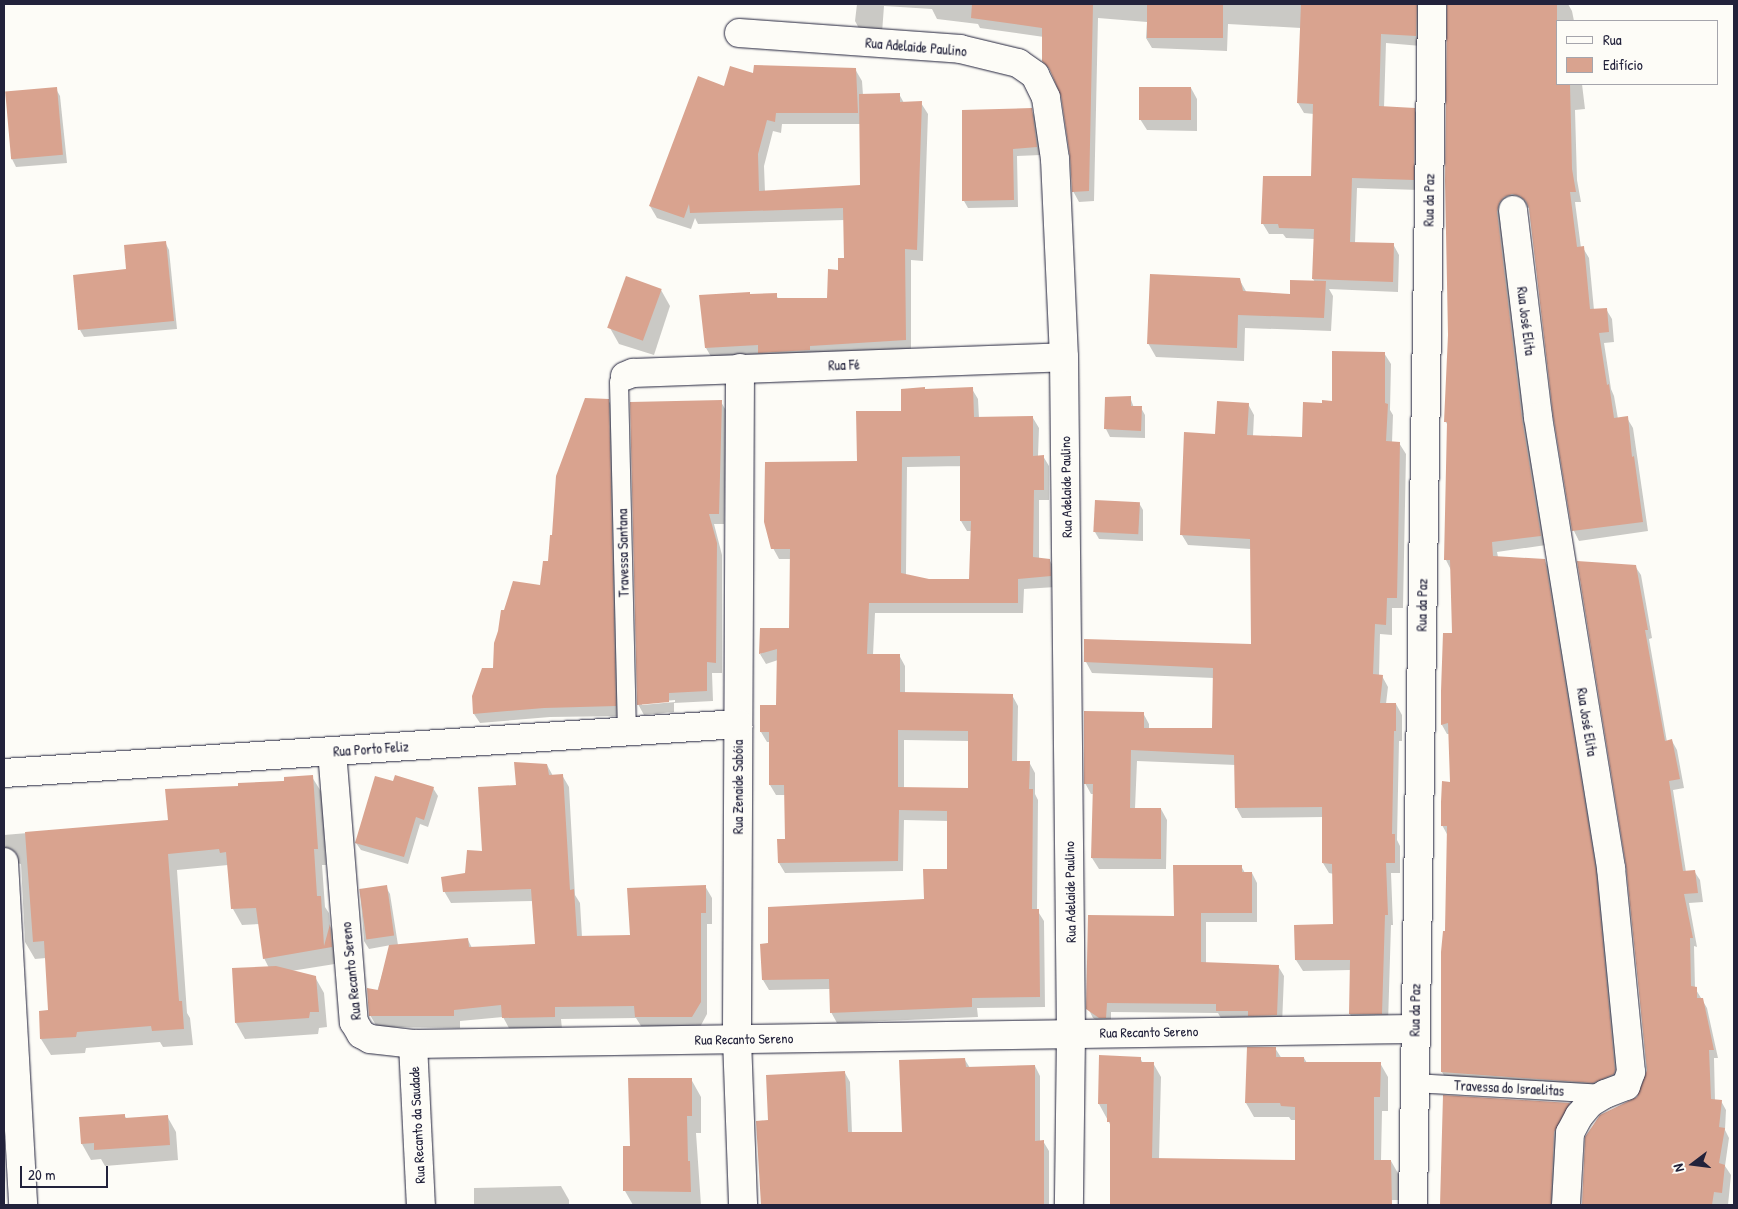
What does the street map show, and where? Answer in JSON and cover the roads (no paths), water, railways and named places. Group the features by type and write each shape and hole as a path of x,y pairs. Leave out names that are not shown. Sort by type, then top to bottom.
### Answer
{"street":[{"name":"Rua da Paz","path":"1413,1205 1432,5"},
{"name":"Rua Adelaide Paulino","path":"739,33 960,50 1018,63 1035,75 1046,98 1055,159 1064,357 1071,1033 1069,1205"},
{"name":"Rua José Elita","path":"1513,210 1538,417 1611,868 1631,1072 1626,1086 1605,1094 1590,1104 1579,1116 1570,1133 1566,1205"},
{"name":"Rua Fé","path":"625,376 633,373 740,368 1064,357"},
{"name":"Rua Zenaide Sabóia","path":"740,368 737,1039 743,1205"},
{"name":"Rua Porto Feliz","path":"4,773 738,724"},
{"name":"Rua Recanto Sereno","path":"332,751 354,1022 361,1034 370,1039 413,1044 1415,1029"},
{"path":"4,862 8,995 23,1205"},
{"name":"Rua Recanto da Saudade","path":"413,1044 421,1205"}],"lane":[{"name":"Travessa Santana","path":"625,376 619,382 627,732"},
{"name":"Travessa do Israelitas","path":"1414,1083 1605,1094"}]}
